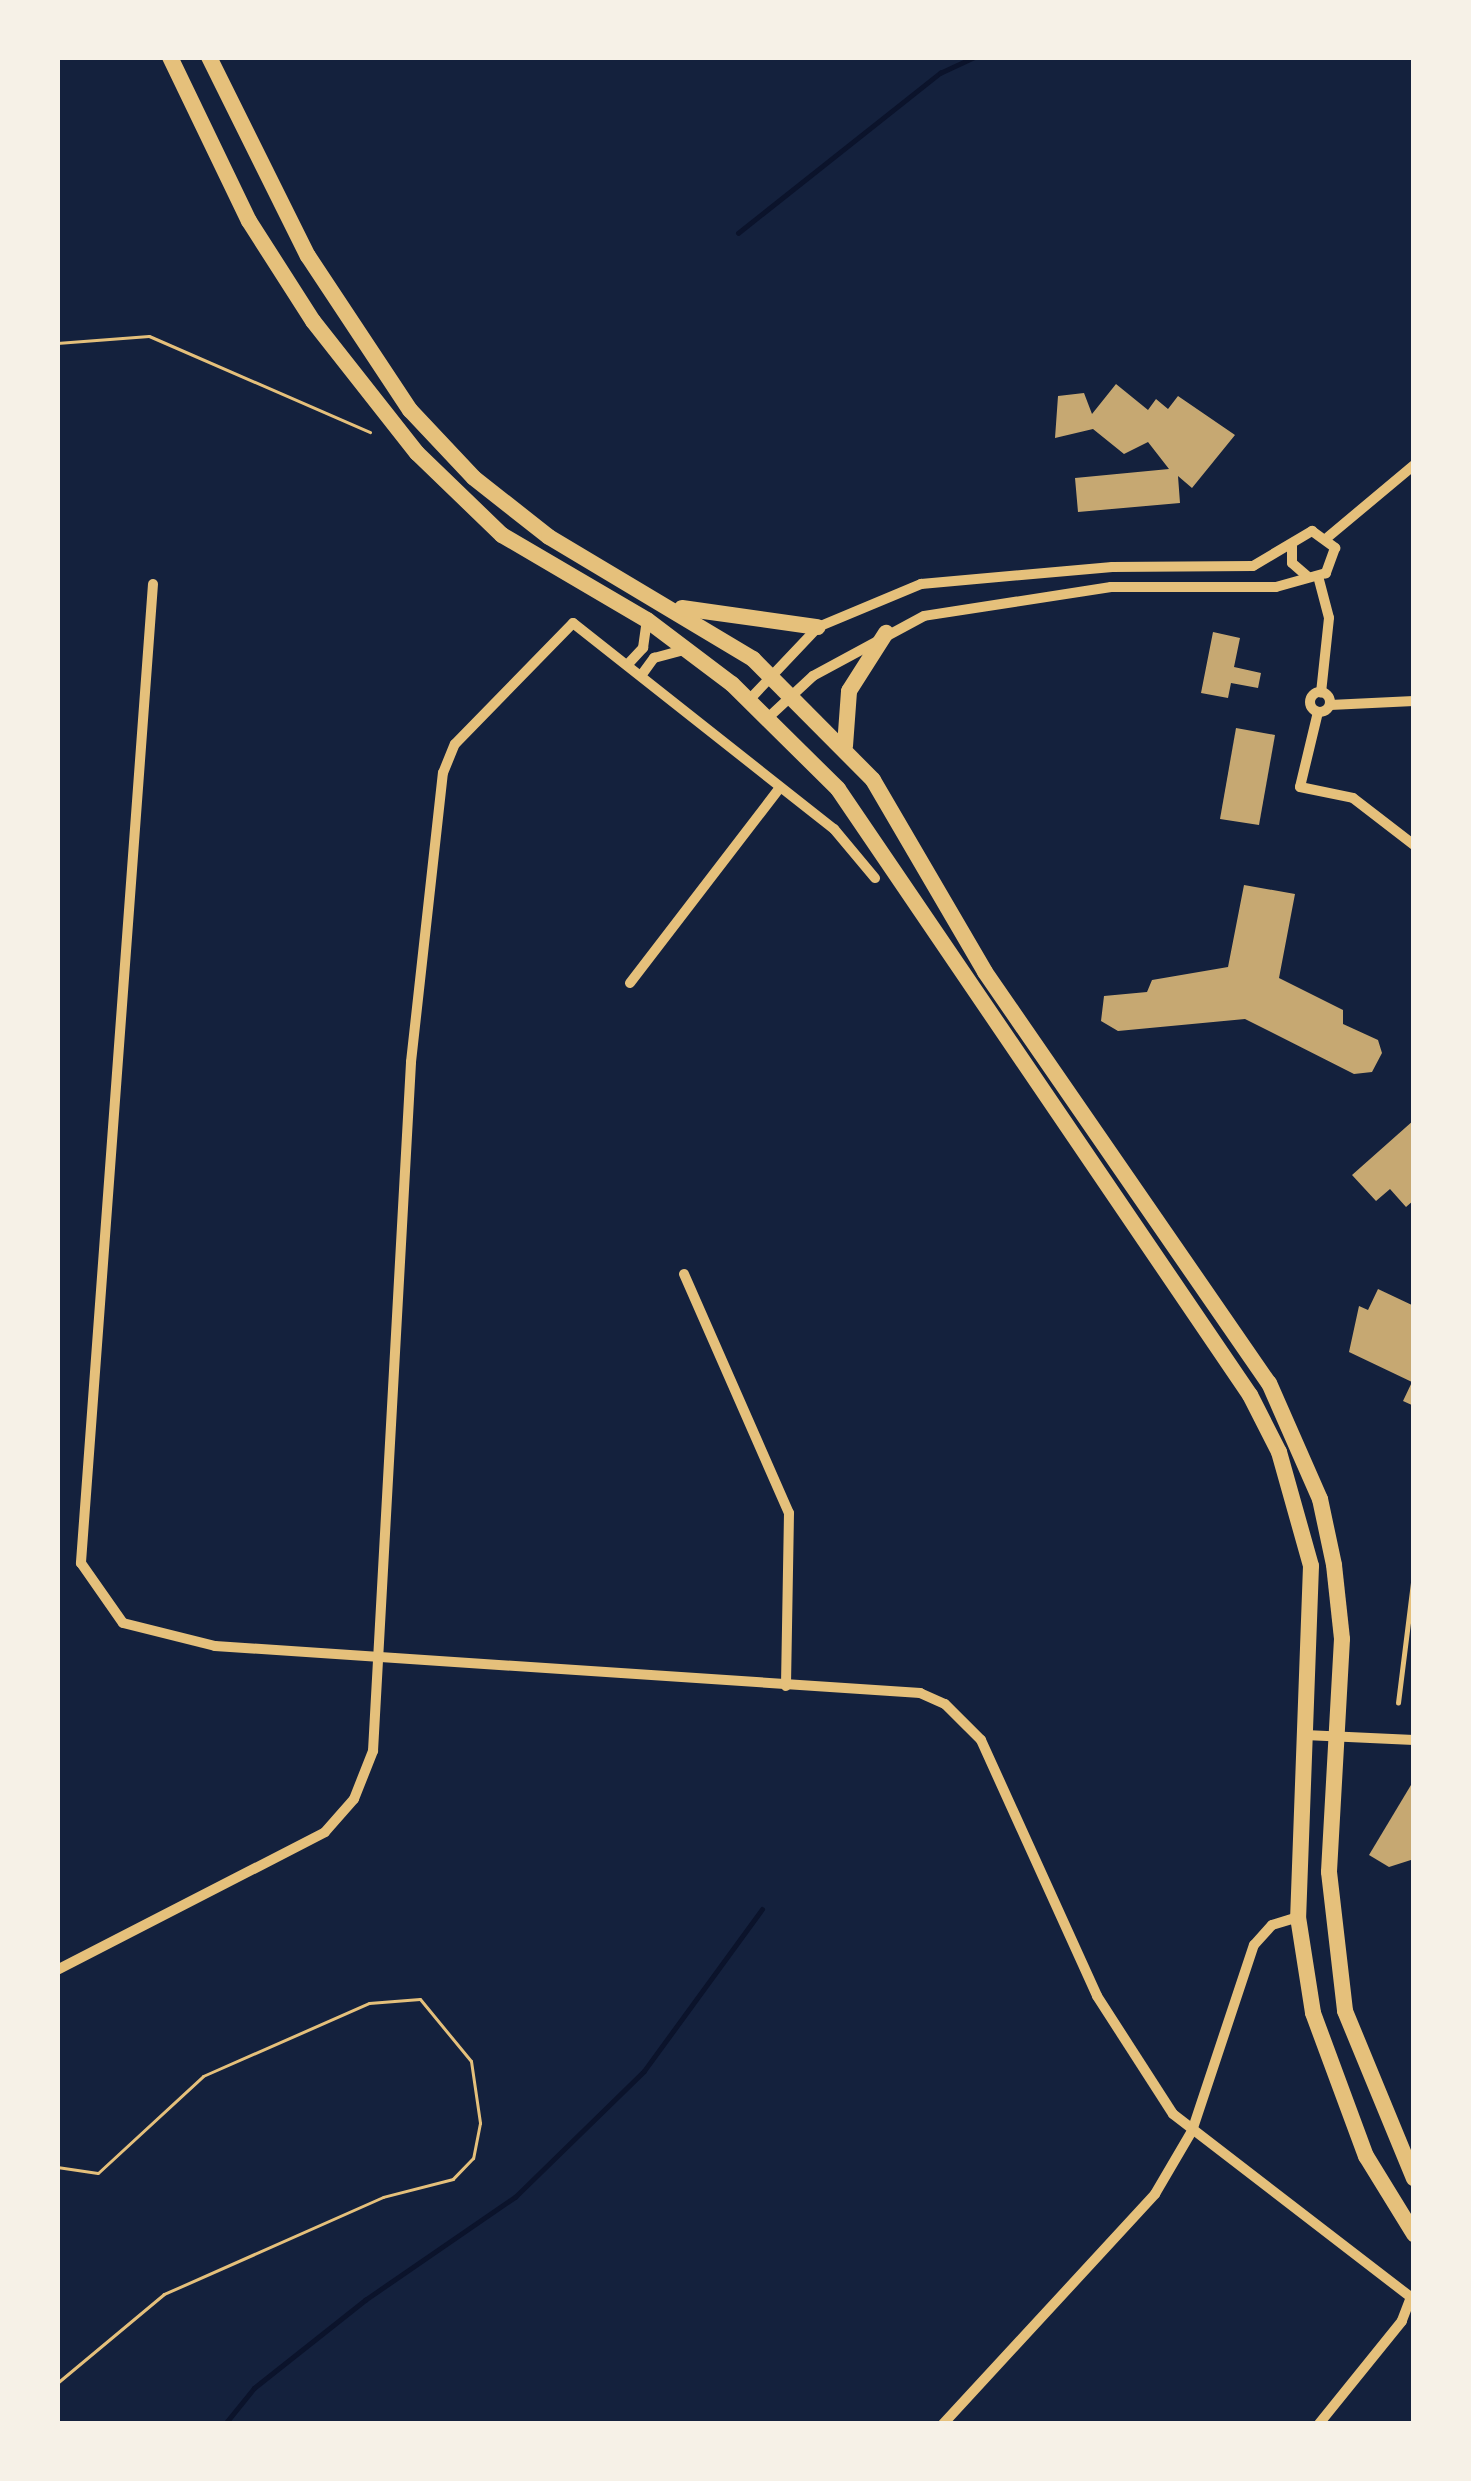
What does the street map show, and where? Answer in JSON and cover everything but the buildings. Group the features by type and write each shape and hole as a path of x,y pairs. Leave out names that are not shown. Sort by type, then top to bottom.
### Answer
{"highway":[{"path":"170,57 249,220 367,394 502,535 647,620 686,649 770,716 851,806 1250,1395 1280,1452 1311,1566 1298,1917 1313,2013 1366,2156 1414,2234"},
{"path":"209,57 308,256 410,410 534,526 675,607 770,673 845,747 897,814 985,972 1268,1383 1297,1439 1334,1565 1342,1639 1333,1941 1365,2075 1414,2178"},
{"path":"675,607 818,627"},
{"path":"845,747 849,691 886,632"}],"street":[{"path":"1328,537 1414,465"},
{"path":"750,699 818,627 921,584 1112,567 1252,566 1292,546 1307,532 1328,537"},
{"path":"770,716 791,692 886,632 924,616 1038,594 1234,590 1312,576 1335,560 1328,537"},
{"path":"1292,546 1292,563 1312,576 1329,618 1321,692 1311,699 1324,709 1414,700"},
{"path":"153,584 81,1563 122,1623 215,1646 377,1661 920,1694 966,1719 1123,2042 1192,2131 1412,2299 1402,2321 1319,2424"},
{"path":"629,663 643,648 647,620"},
{"path":"57,1970 325,1832 355,1799 373,1751 411,1062 443,773 455,744 573,623 834,829 875,878"},
{"path":"643,674 654,658 686,649"},
{"path":"1324,709 1300,787 1353,798 1414,845"},
{"path":"630,983 779,789"},
{"path":"684,1274 789,1513 786,1686"},
{"path":"1305,1735 1414,1740"},
{"path":"943,2424 1155,2194 1192,2131 1254,1945 1272,1924 1298,1917"}],"lane":[{"path":"1398,1703 1414,1576"}],"path":[{"path":"57,343 149,336 370,431"},
{"path":"57,2167 98,2173 202,2076 368,2002 420,1999 471,2061 480,2123 473,2158 453,2180 383,2197 164,2294 57,2383"}],"waterway":[{"path":"738,233 940,73 975,57"},
{"path":"225,2424 254,2388 365,2300 515,2197 644,2071 762,1909"}]}
